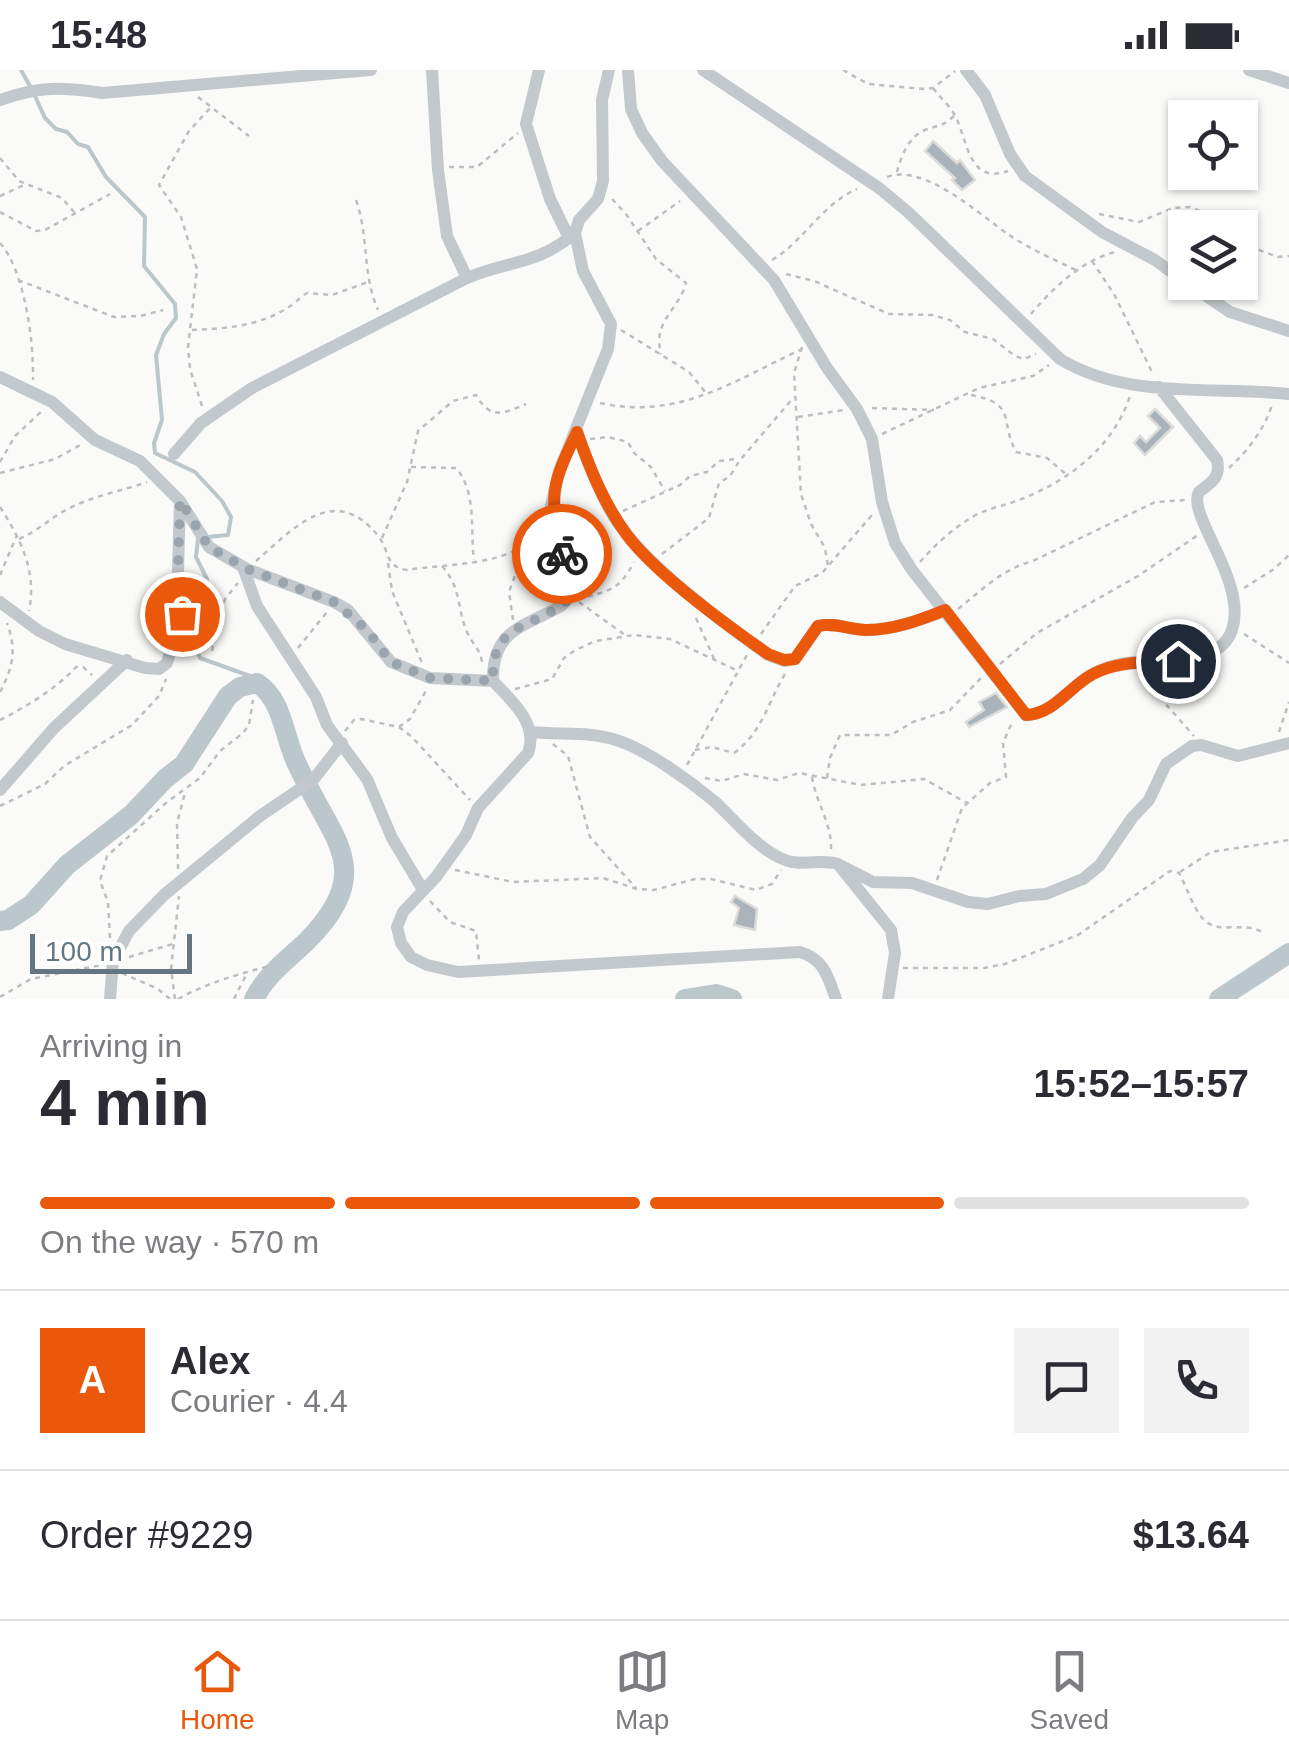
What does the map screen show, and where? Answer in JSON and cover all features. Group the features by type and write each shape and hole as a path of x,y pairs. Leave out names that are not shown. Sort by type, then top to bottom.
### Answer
{"street":[{"path":"0,100 32,88 61,87 102,93 371,70"},
{"path":"432,70 438,170 447,236 467,278"},
{"path":"488,679 494,650 514,632 573,596 552,505 559,471 579,438 608,350 612,324 584,271 572,236 550,199 526,124 540,70"},
{"path":"174,454 201,422 252,388 467,278 490,268 536,260 572,236 579,220 598,200 603,181 602,100 610,70"},
{"path":"628,70 631,109 642,134 662,161 763,267 857,409 872,439 882,502 895,543 1026,715 1046,710 1090,675 1123,662 1178,661 1218,649 1231,634 1235,616 1228,572 1196,508 1195,498 1216,478 1217,460 1159,386"},
{"path":"703,70 908,212 1060,359 1078,370 1134,384 1282,393"},
{"path":"966,70 985,95 1019,168 1102,232 1168,271"},
{"path":"1250,70 1289,83"},
{"path":"1212,300 1230,312 1289,331"},
{"path":"0,377 52,402 95,440 140,461 180,500 209,547 245,570 334,602 367,630 391,662 430,678 488,679 536,732 617,740 714,801 740,827 787,861 833,863 873,882 912,883 968,902 988,904 1046,894 1083,880 1100,865 1149,800 1166,764 1192,746 1201,744 1238,756 1289,743"},
{"path":"579,438 613,515 641,550 754,644 784,660 795,659 818,626 866,630 910,624 947,613"},
{"path":"0,602 65,644 160,669 167,663 182,614 178,570 180,500"},
{"path":"245,570 257,606 340,742 367,778 392,838 423,890"},
{"path":"0,790 100,682 127,660"},
{"path":"536,732 528,753 478,808 466,835 444,866 403,912 398,927 400,943 411,957 426,966 480,972 800,952 822,963 836,999"},
{"path":"110,999 114,961 128,931 260,816 314,780 340,742"},
{"path":"833,863 890,930 895,952 888,999"}],"path":[{"path":"843,70 868,84 933,88 956,70"},
{"path":"180,86 249,136"},
{"path":"933,88 954,116 969,156 984,172 995,176 1019,168"},
{"path":"201,422 202,397 190,368 197,269 181,218 158,185 189,131 212,106"},
{"path":"897,173 908,144 921,131 938,129 954,116"},
{"path":"438,170 477,167 526,124"},
{"path":"0,158 19,181 62,198 75,213"},
{"path":"763,267 791,248 843,196 897,173 912,175 958,198 1011,236 1078,271"},
{"path":"603,181 609,196 656,259 686,282 659,331 661,354"},
{"path":"0,196 28,184"},
{"path":"637,232 693,192"},
{"path":"0,212 36,231 44,230 110,194"},
{"path":"356,200 364,221 368,282 383,321"},
{"path":"1100,214 1139,222 1168,210"},
{"path":"1169,210 1198,210"},
{"path":"0,243 8,252 32,333 33,392"},
{"path":"1023,323 1044,299 1092,261 1116,252 1137,250"},
{"path":"1258,250 1278,257 1289,256"},
{"path":"1092,261 1131,325 1159,386"},
{"path":"763,267 814,281 890,314 932,315 950,320 965,332 993,339 1024,359 1047,346"},
{"path":"17,280 114,317 163,310"},
{"path":"190,330 226,329 261,320 307,293 332,295 368,282"},
{"path":"612,324 689,372 706,394"},
{"path":"806,334 794,373 801,494 811,524 825,548 828,568"},
{"path":"589,400 624,408 662,408 706,394 800,350"},
{"path":"872,439 995,382 1033,376 1060,359"},
{"path":"912,570 943,538 972,517 1038,493 1069,476 1103,444 1134,384"},
{"path":"1216,478 1252,441 1282,393"},
{"path":"968,394 996,402 1010,424 1009,438 1016,452 1047,458 1069,476"},
{"path":"381,540 407,482 418,431 453,400 476,395 487,411 496,414 526,404"},
{"path":"654,562 709,518 719,483 730,476 795,396"},
{"path":"0,462 14,436 52,402"},
{"path":"796,417 893,406 936,410"},
{"path":"579,438 628,442 634,454 651,467 666,492"},
{"path":"0,473 42,464 95,440"},
{"path":"613,515 666,492 690,476 707,472 719,461 740,460"},
{"path":"410,468 456,468 464,476 471,491 474,561"},
{"path":"0,575 18,537 38,531 72,506 158,478"},
{"path":"947,613 1019,564 1046,555 1155,502 1195,498"},
{"path":"680,777 737,670 794,586 828,568 882,502"},
{"path":"514,632 509,592 526,548 538,534 552,505"},
{"path":"0,507 29,564 33,590 27,622"},
{"path":"212,652 224,600 245,570 300,522 331,509 349,512 381,540 392,592 430,678 410,719 399,727"},
{"path":"827,778 840,734 891,735 913,722 950,710 1037,633 1138,576 1206,527"},
{"path":"388,561 407,570 474,561 526,548"},
{"path":"573,596 616,588 623,583 641,550"},
{"path":"1233,592 1252,585 1289,555"},
{"path":"442,565 458,592 466,632 480,649 488,679"},
{"path":"692,595 698,625 716,662"},
{"path":"573,596 626,636"},
{"path":"289,655 306,641 334,602"},
{"path":"1235,616 1248,640 1289,663"},
{"path":"0,692 15,655 6,620"},
{"path":"504,693 552,679 564,658 584,646 626,636 670,640 737,670"},
{"path":"694,751 712,747 734,754 742,748 764,722 795,659"},
{"path":"0,806 45,784 64,766 132,725 159,696 167,663"},
{"path":"1138,663 1147,683 1201,744"},
{"path":"0,720 25,708 80,666 100,682"},
{"path":"174,999 114,961 108,902 100,881 107,856 167,802 185,792 220,751 249,725 253,700"},
{"path":"1273,747 1289,702"},
{"path":"933,891 953,842 957,818 967,803 990,783 1006,778 1002,743 1019,709"},
{"path":"340,742 354,720 399,727 412,736 478,808"},
{"path":"536,732 568,756 590,837 637,889"},
{"path":"699,775 722,781 744,774 777,780 799,773 861,785 924,779 967,803"},
{"path":"812,774 816,798 830,831 833,863"},
{"path":"174,999 171,970 180,882 178,823 185,792"},
{"path":"891,967 984,968 1005,964 1078,935 1170,871 1179,873 1212,852 1289,840"},
{"path":"444,866 513,882 590,876 654,890 695,879 711,879 756,890 772,884 787,861"},
{"path":"1179,873 1204,921 1216,926 1246,925 1264,933"},
{"path":"423,890 441,915 476,931 480,972"},
{"path":"0,997 31,979 97,968 176,943"},
{"path":"174,999 209,982 273,965"},
{"path":"234,999 248,972"}],"building":[{"path":"933,141 957,163 960,160 975,180 962,190 952,180 955,178 925,151"},
{"path":"1155,409 1173,427 1145,455 1134,443 1140,436 1146,442 1160,428 1148,416"},
{"path":"996,693 1007,707 969,727 966,722 984,710 979,702"},
{"path":"735,896 757,909 755,930 734,925 739,908 731,902"}],"waterway":[{"path":"21,70 31,88"},
{"path":"35,96 45,118 78,144 88,147 106,177 145,217 144,266 175,304 176,318 156,355 162,420 154,443 155,453 195,472 222,501 231,517 228,535 207,537"},
{"path":"198,539 196,557 207,579 196,648 200,658 250,676 257,683"},
{"path":"0,921 31,905 67,865 131,815 184,764 228,696 240,687 257,683 278,709 297,764 334,834 344,874 340,894 328,917 271,975 254,999"},
{"path":"1219,999 1289,953"},
{"path":"685,999 716,994 732,999"}],"way so far":[{"path":"182,614 178,570 180,500 209,547 247,569 348,610 391,662 430,678 493,681 494,650 506,636 568,600 571,588 562,554"}],"route":[{"path":"562,554 552,505 559,471 577,432 590,470 630,540 668,576 768,654 795,659 818,626 825,624 866,630 910,624 945,610 1026,715 1046,710 1090,675 1123,662 1178,661"}]}
